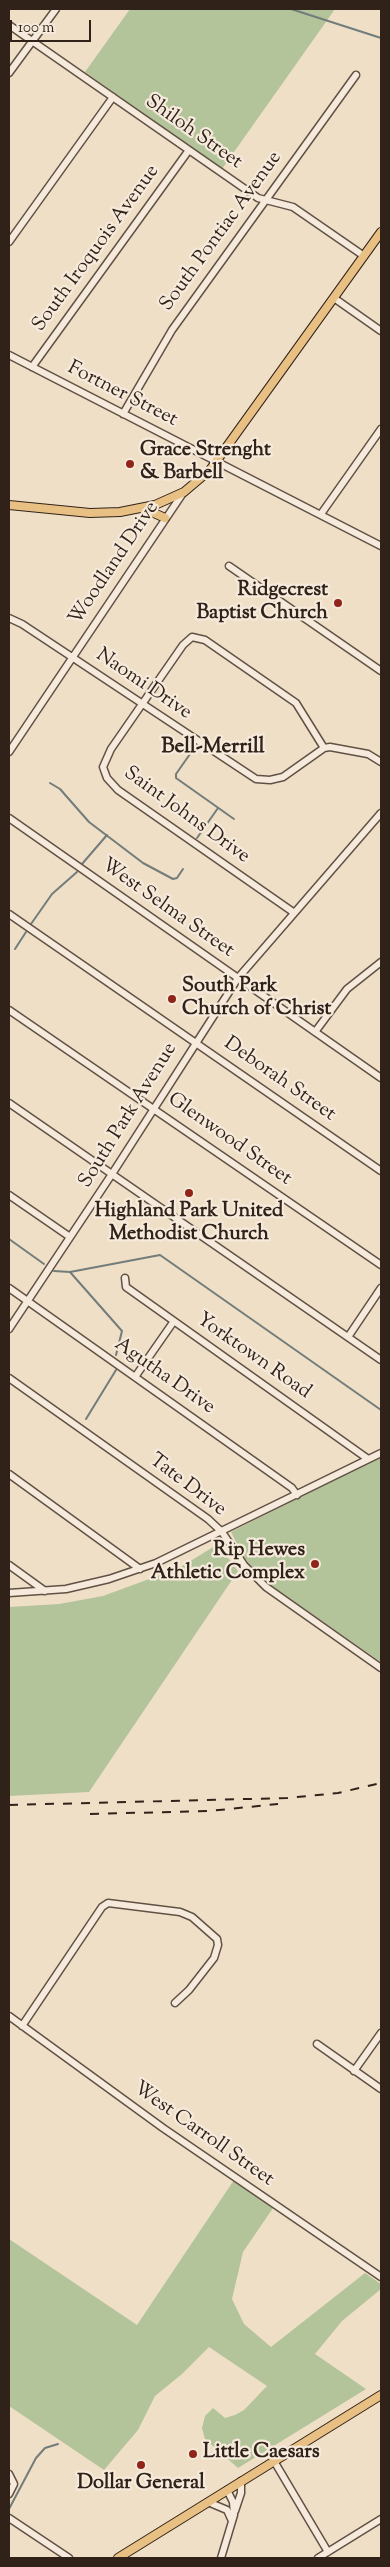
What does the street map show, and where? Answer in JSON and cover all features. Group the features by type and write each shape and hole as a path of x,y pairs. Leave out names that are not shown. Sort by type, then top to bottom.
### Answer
{"main road":[{"name":"Woodland Drive","path":"184,492 210,470 381,232"},
{"path":"9,505 90,512 120,512 143,508 184,492"},
{"path":"143,508 165,518"},
{"path":"118,2558 381,2395"}],"street":[{"path":"9,73 56,9"},
{"name":"Shiloh Street","path":"9,25 258,198 293,207 364,256"},
{"name":"South Pontiac Avenue","path":"122,414 172,330 356,75"},
{"path":"9,242 113,97"},
{"name":"South Iroquois Avenue","path":"32,367 188,150"},
{"path":"334,298 381,331"},
{"name":"Fortner Street","path":"9,354 381,546"},
{"path":"320,514 381,429"},
{"name":"Woodland Drive","path":"9,752 184,492"},
{"path":"229,566 381,671"},
{"name":"Naomi Drive","path":"9,618 22,624 256,779 270,780 283,777 324,748"},
{"name":"Saint Johns Drive","path":"293,912 118,790 107,778 103,767 107,755 186,641 192,637 199,637 296,703 324,748"},
{"path":"324,748 344,748 368,754 381,762"},
{"name":"South Park Avenue","path":"9,1329 112,1174 195,1042 238,978 293,912 381,813"},
{"name":"West Selma Street","path":"9,818 381,1078"},
{"name":"Deborah Street","path":"9,914 381,1171"},
{"path":"315,1032 347,990 381,962"},
{"name":"Glenwood Street","path":"9,1010 381,1265"},
{"path":"9,1103 381,1360"},
{"path":"9,1196 70,1238"},
{"name":"Yorktown Road","path":"125,1278 126,1287 368,1460"},
{"name":"Agutha Drive","path":"9,1288 292,1488 298,1495"},
{"path":"348,1337 381,1288"},
{"path":"135,1377 174,1321"},
{"name":"Tate Drive","path":"9,1378 208,1519 222,1532 244,1565 266,1587 381,1668"},
{"path":"9,1593 45,1591 86,1584 140,1569 222,1532 381,1453"},
{"path":"9,1474 140,1569"},
{"path":"9,1566 45,1591"},
{"path":"22,2026 102,1907 108,1903 180,1912 192,1917 217,1938 218,1945 214,1958 190,1990 175,2003"},
{"name":"West Carroll Street","path":"9,2016 163,2128 381,2277"},
{"path":"354,2070 381,2033"},
{"path":"317,2044 381,2090"},
{"path":"274,2461 328,2552"},
{"path":"9,2474 14,2484 9,2494"},
{"path":"221,2558 241,2493 241,2481"},
{"path":"227,2490 233,2502 233,2518"},
{"path":"208,2502 227,2510 233,2518"},
{"path":"9,2518 69,2558"},
{"path":"318,2558 381,2519"}],"green space":[{"path":"130,9 335,9 222,169 85,72"},
{"name":"Rip Hewes Athletic Complex","path":"381,1456 381,1662 269,1584 245,1559 231,1532"},
{"path":"218,1544 238,1571 89,1792 9,1796 9,1607 59,1604 103,1596 179,1568"},
{"path":"234,2180 273,2208 243,2252 232,2299 244,2324 271,2347 365,2273 381,2284 381,2289 342,2321 315,2354 366,2389 238,2468 205,2439 202,2428 205,2416 213,2408 225,2418 235,2415 244,2410 267,2386 209,2347 182,2374 155,2396 138,2430 104,2470 9,2406 9,2239 137,2325"}],"waterway":[{"path":"291,9 381,38"},
{"path":"197,744 176,774 176,778 234,819"},
{"path":"50,783 60,789 89,822 143,863 173,879 177,878 183,869"},
{"path":"197,838 218,808"},
{"path":"82,864 107,835"},
{"path":"31,924 52,894 77,872"},
{"path":"15,949 26,932"},
{"path":"9,1239 44,1264"},
{"path":"54,1271 70,1272 160,1255 381,1410"},
{"path":"70,1272 122,1331 116,1355"},
{"path":"86,1419 116,1370"},
{"path":"9,2509 36,2458 45,2448 58,2444"}],"railway":[{"path":"9,1805 287,1798 338,1793 381,1783"},
{"path":"90,1814 209,1811 278,1804"}],"place":[{"name":"Grace Strenght & Barbell","path":"130,464"},
{"name":"Ridgecrest Baptist Church","path":"338,603"},
{"name":"South Park Church of Christ","path":"172,999"},
{"name":"Highland Park United Methodist Church","path":"189,1193"},
{"name":"Rip Hewes Athletic Complex","path":"315,1564"},
{"name":"Little Caesars","path":"193,2454"},
{"name":"Dollar General","path":"141,2465"}],"district":[{"name":"Bell-Merrill","path":"213,748"}]}
